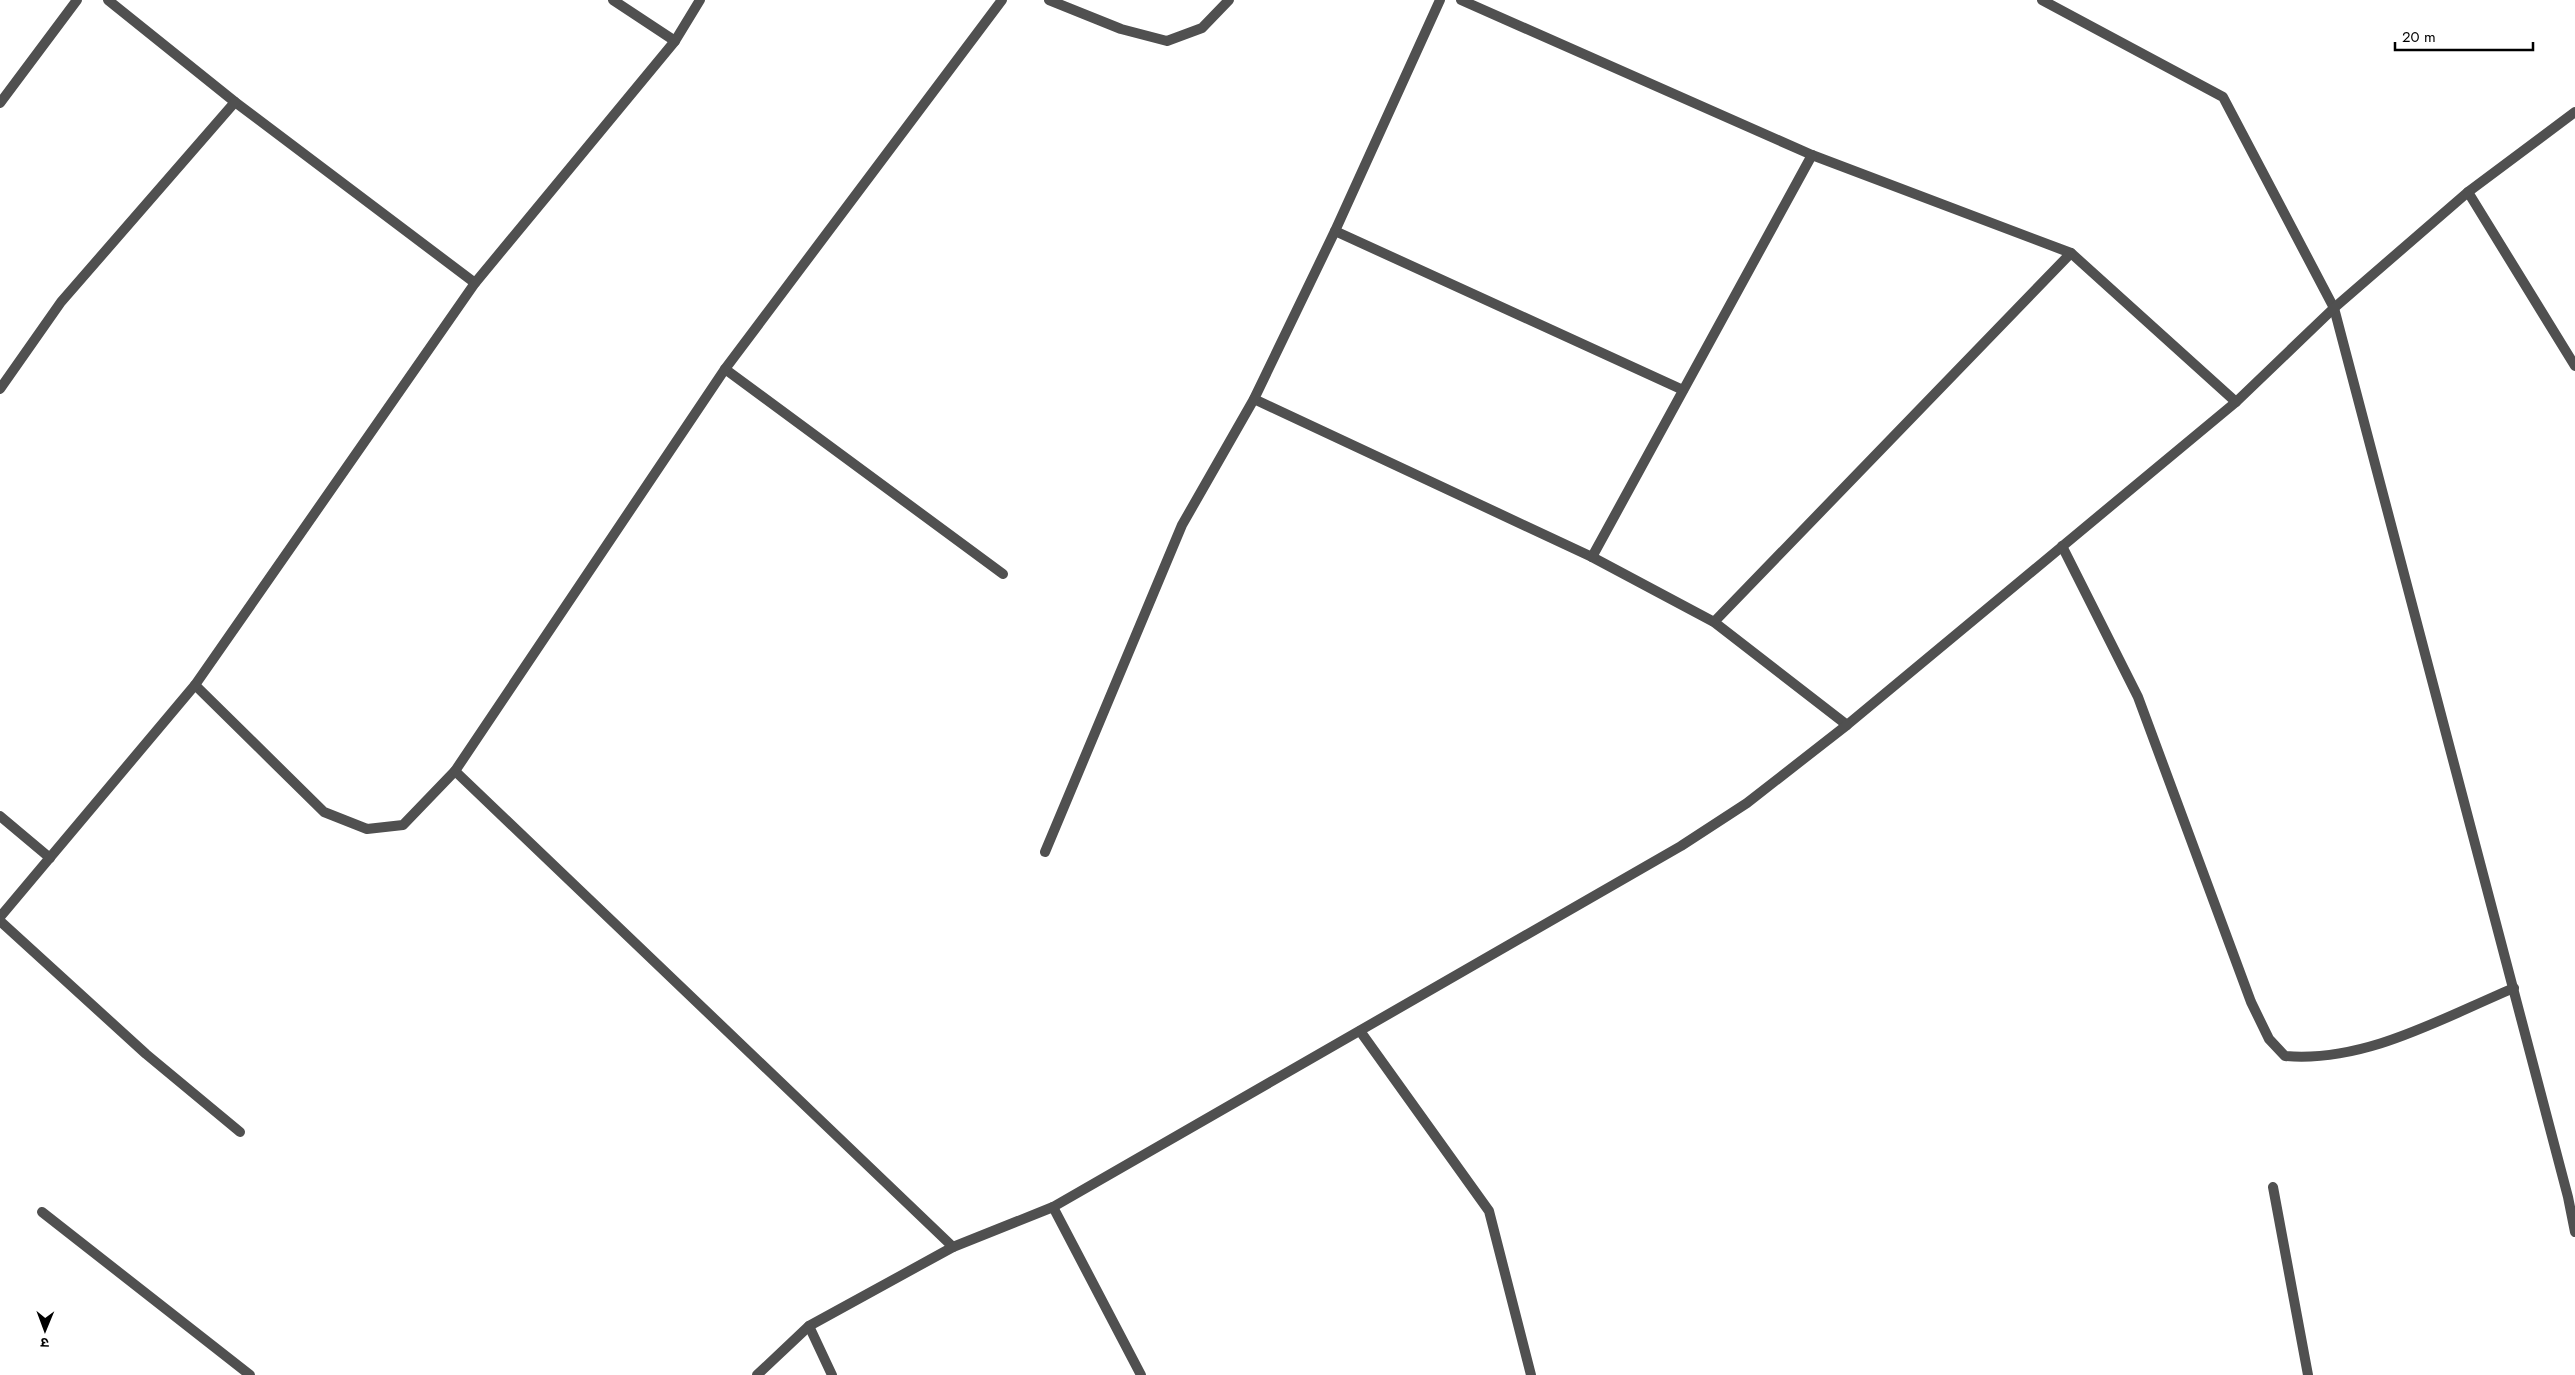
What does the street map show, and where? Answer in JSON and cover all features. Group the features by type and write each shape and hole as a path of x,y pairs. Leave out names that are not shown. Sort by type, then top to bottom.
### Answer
{"street":[{"path":"0,103 77,0"},
{"path":"108,0 235,102 475,283"},
{"path":"613,0 675,41"},
{"path":"240,1132 146,1054 0,919 195,685 475,283 675,41 700,0"},
{"path":"195,685 324,812 367,829 403,825 455,771 725,370 1002,0"},
{"path":"1049,0 1121,28 1167,41 1202,28 1229,0"},
{"path":"1045,852 1182,526 1254,399 1335,231 1440,0"},
{"path":"1461,0 1812,155 2071,253 2236,402"},
{"path":"2047,1 2223,97 2334,308 2514,988 2568,1197 2575,1232"},
{"path":"0,389 62,302 235,102"},
{"path":"757,1375 809,1326 952,1247 1052,1207 1681,846 1747,803 1847,725 2236,402 2334,308 2468,192 2575,112"},
{"path":"1592,557 1812,155"},
{"path":"2468,192 2575,366"},
{"path":"1335,231 1683,390"},
{"path":"1714,622 2071,253"},
{"path":"725,370 1003,574"},
{"path":"1254,399 1592,557 1714,622 1847,725"},
{"path":"2062,546 2138,697 2251,1002 2269,1039 2285,1056 2305,1058 2380,1044 2514,988"},
{"path":"455,771 952,1247"},
{"path":"0,816 50,858"},
{"path":"1360,1030 1488,1210 1531,1375"},
{"path":"2273,1187 2308,1375"},
{"path":"1052,1207 1141,1375"},
{"path":"42,1212 250,1375"},
{"path":"809,1326 832,1375"}]}
